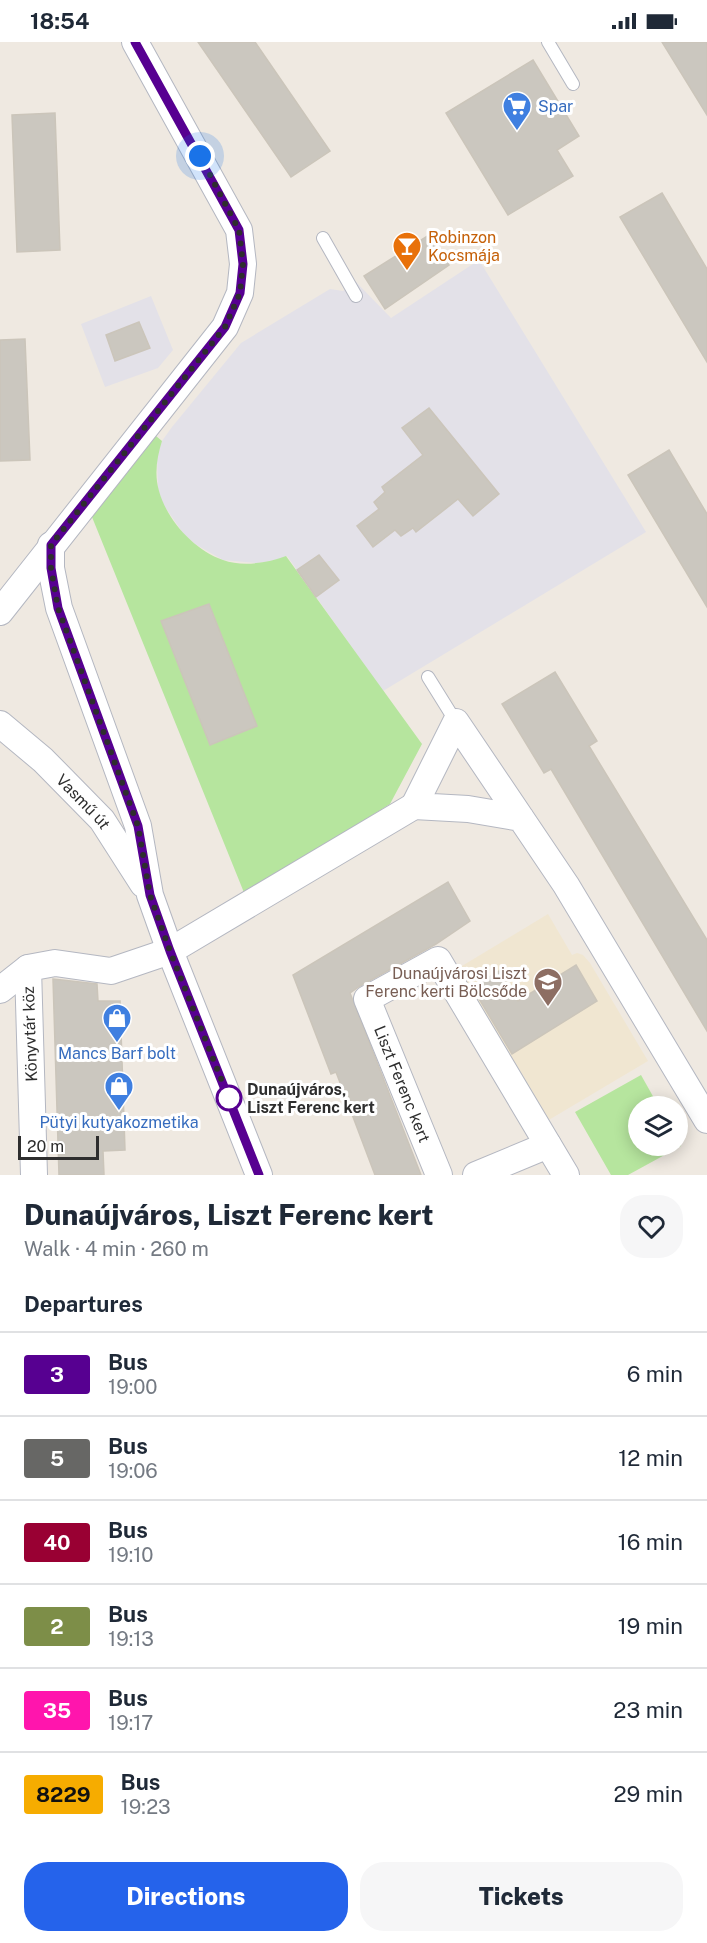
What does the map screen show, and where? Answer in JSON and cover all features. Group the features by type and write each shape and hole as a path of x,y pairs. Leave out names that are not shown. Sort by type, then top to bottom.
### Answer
{"street":[{"path":"0,612 225,327 240,293 243,264 239,230 135,42"},
{"name":"Vasmű út","path":"51,545 51,568 58,608 138,826 150,895 259,1175"},
{"path":"170,951 414,806 456,722 566,885 707,1119"},
{"name":"Vasmű út","path":"0,724 43,760 102,820 150,895"},
{"path":"414,806 468,810 521,818"},
{"name":"Könyvtár köz","path":"34,1175 27,968 56,963 111,971 170,951"},
{"name":"Liszt Ferenc kert","path":"439,1175 368,999 438,960 566,1175"},
{"path":"0,990 27,968"},
{"path":"476,1175 548,1145"}],"lane":[{"path":"548,42 573,84"},
{"path":"323,238 356,296"},
{"path":"428,677 456,722"}],"shaded area":[{"path":"479,260 646,532 383,691 287,556 274,561 256,563 223,560 195,544 183,533 163,504 158,489 157,457 162,441 172,427 241,343 330,289 343,291 356,282 391,318"},
{"path":"151,296 173,350 158,368 105,387 81,324"},
{"name":"Dunaújvárosi Liszt Ferenc kerti Bölcsőde","path":"548,914 572,955 577,953 583,955 590,963 648,1061 547,1121 489,1019 452,972"}],"green space":[{"path":"156,436 162,441 157,466 159,491 168,513 183,533 202,549 230,562 255,563 286,556 422,744 390,804 245,895 92,517"},
{"path":"641,1075 653,1096 628,1096 628,1156 663,1156 628,1175 611,1175 575,1112"}],"building":[{"path":"198,42 255,42 330,151 291,177"},
{"path":"662,42 707,42 707,115"},
{"path":"533,60 579,136 557,150 573,176 508,215 446,113"},
{"path":"55,113 60,250 17,252 12,115"},
{"path":"662,193 707,269 707,362 620,217"},
{"name":"Robinzon Kocsmája","path":"429,235 449,265 385,309 364,276"},
{"path":"139,322 150,348 115,361 106,335"},
{"path":"25,339 30,460 0,461 0,340"},
{"path":"429,408 499,494 473,516 458,499 416,532 413,528 401,536 395,530 373,547 357,526 379,509 374,502 385,492 382,487 423,455 402,428"},
{"path":"669,450 707,514 707,607 628,475"},
{"path":"319,555 339,580 316,597 297,570"},
{"path":"209,604 257,726 210,745 161,621"},
{"path":"555,672 597,741 589,746 707,940 707,1031 551,769 544,773 502,704"},
{"path":"448,882 470,921 436,944 350,993 421,1175 375,1175 336,1072 331,1074 293,975"},
{"path":"576,965 597,1001 512,1054 472,987 499,971 518,1001"},
{"path":"53,979 97,984 98,1001 120,1001 125,1150 103,1151 104,1175 59,1175"}],"bus line":[{"name":"3","path":"135,42 239,230 243,264 240,293 225,327 51,545 51,568 58,608 138,826 150,895 259,1175"}],"place":[{"name":"Spar","path":"517,132"},
{"name":"Robinzon Kocsmája","path":"407,272"},
{"name":"Dunaújvárosi Liszt Ferenc kerti Bölcsőde","path":"548,1008"},
{"name":"Mancs Barf bolt","path":"117,1044"},
{"name":"Dunaújváros, Liszt Ferenc kert","path":"229,1098"},
{"name":"Pütyi kutyakozmetika","path":"119,1112"}],"route":[{"path":"200,156 239,230 243,264 240,293 225,327 51,545 51,568 58,608 138,826 150,895 230,1101 229,1098"}]}
